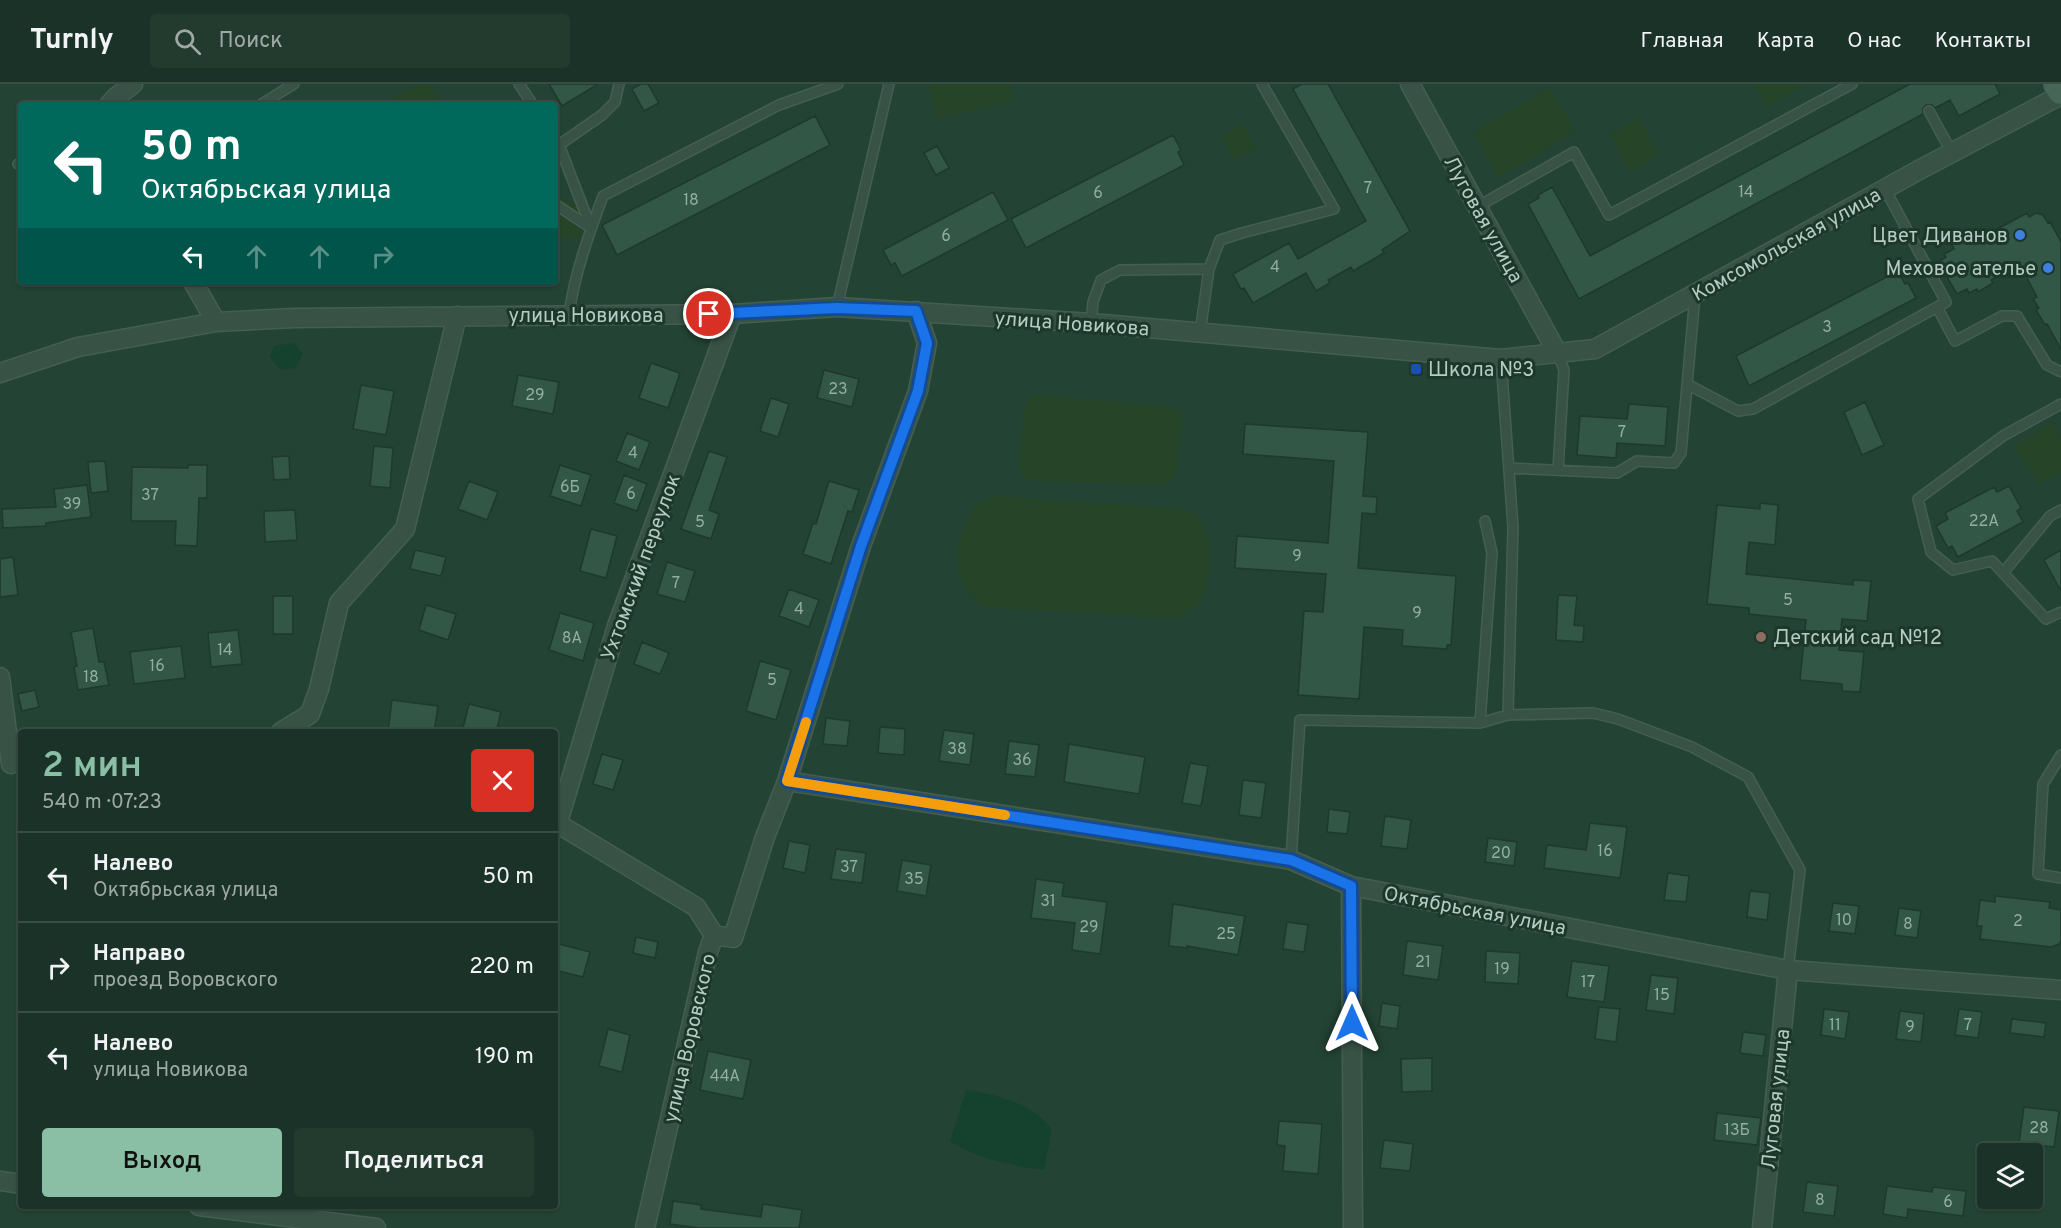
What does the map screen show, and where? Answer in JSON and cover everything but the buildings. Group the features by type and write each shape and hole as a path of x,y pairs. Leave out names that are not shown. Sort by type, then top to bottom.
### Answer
{"main road":[{"path":"2057,84 2061,93"}],"street":[{"path":"112,102 133,84"},
{"name":"Луговая улица","path":"1410,84 1558,354"},
{"name":"Комсомольская улица","path":"1501,359 1595,349 2061,93"},
{"path":"195,285 216,322"},
{"name":"улица Новикова","path":"0,373 78,346 216,322 295,318 732,314 837,308 1091,323 1501,359"},
{"path":"714,935 733,938 765,837 787,781 861,546 918,391 927,343 916,311"},
{"name":"Ухтомский переулок","path":"558,816 617,626 732,314"},
{"path":"286,729 310,714 319,688 339,603 405,530 457,316"},
{"path":"0,677 11,763"},
{"name":"Октябрьская улица","path":"787,781 1291,860 1351,886 1788,970 2061,990"},
{"name":"улица Воровского","path":"558,823 696,907 714,935 708,952 645,1228"},
{"path":"1351,886 1353,1228"},
{"name":"Луговая улица","path":"1762,1228 1788,970"},
{"path":"0,1181 18,1184"},
{"path":"223,1209 376,1228"}],"lane":[{"path":"265,102 294,84"},
{"path":"519,84 531,102"},
{"path":"558,141 602,115 615,102 619,84"},
{"path":"569,315 591,228 603,196 779,105 838,84"},
{"path":"837,308 889,84"},
{"path":"1200,333 1209,269 1220,240 1334,209 1262,84"},
{"path":"1477,207 1574,152 1609,215 1852,84"},
{"path":"1929,111 1952,153"},
{"path":"558,145 591,228"},
{"path":"1687,384 1738,411 1753,409 1946,302 1885,189"},
{"path":"558,206 591,228"},
{"path":"1091,323 1093,302 1101,280 1120,270 1209,269"},
{"path":"1509,468 1617,473 1637,461 1674,463 1681,453 1695,295"},
{"path":"1937,307 1955,341 2002,316 2017,316 2047,365 2061,372"},
{"path":"1558,354 1564,370 1558,470"},
{"path":"1501,359 1513,527 1508,715"},
{"path":"2061,404 2003,436 1917,500 1931,552 1953,570 1992,561 2046,620 2061,612"},
{"path":"2003,573 2050,516 2061,510"},
{"path":"1480,723 1492,553 1485,521"},
{"path":"1291,860 1300,720 1480,723 1508,715 1593,713 1692,747 1749,777 1800,870 1788,970"},
{"path":"2061,755 2043,784 2038,874 2061,878"}],"shaded area":[{"path":"421,84 431,84 437,98 429,102 396,102 393,97"},
{"path":"928,84 1010,84 1014,101 936,119"},
{"path":"1752,84 1799,84 1801,87 1767,107"},
{"path":"1550,87 1576,131 1499,177 1472,133"},
{"path":"1639,118 1659,156 1630,172 1609,134"},
{"path":"1242,124 1256,148 1234,160 1221,136"},
{"path":"558,196 582,208 582,238 565,239 558,235"},
{"path":"294,343 303,354 295,368 280,370 270,357 274,346"},
{"path":"1041,395 1167,406 1177,410 1182,418 1177,474 1161,486 1031,480 1022,475 1018,466 1025,405 1030,397"},
{"path":"2052,421 2061,438 2061,473 2040,484 2014,447"},
{"path":"994,496 1180,508 1198,519 1208,537 1211,558 1204,596 1195,608 1178,619 983,607 964,585 957,562 959,544 969,517 981,501"},
{"path":"966,1090 1013,1101 1034,1112 1052,1129 1044,1170 1007,1164 984,1157 950,1141"}],"slow traffic":[{"path":"806,722 787,781 1005,815"}],"place":[{"name":"Цвет Диванов","path":"2020,235"},
{"name":"Меховое ателье","path":"2048,268"},
{"name":"Школа №3","path":"1416,369"},
{"name":"Детский сад №12","path":"1761,637"}],"route":[{"path":"709,314 837,308 916,311 927,343 918,391 861,546 787,781 1291,860 1351,886 1352,1023"}]}
